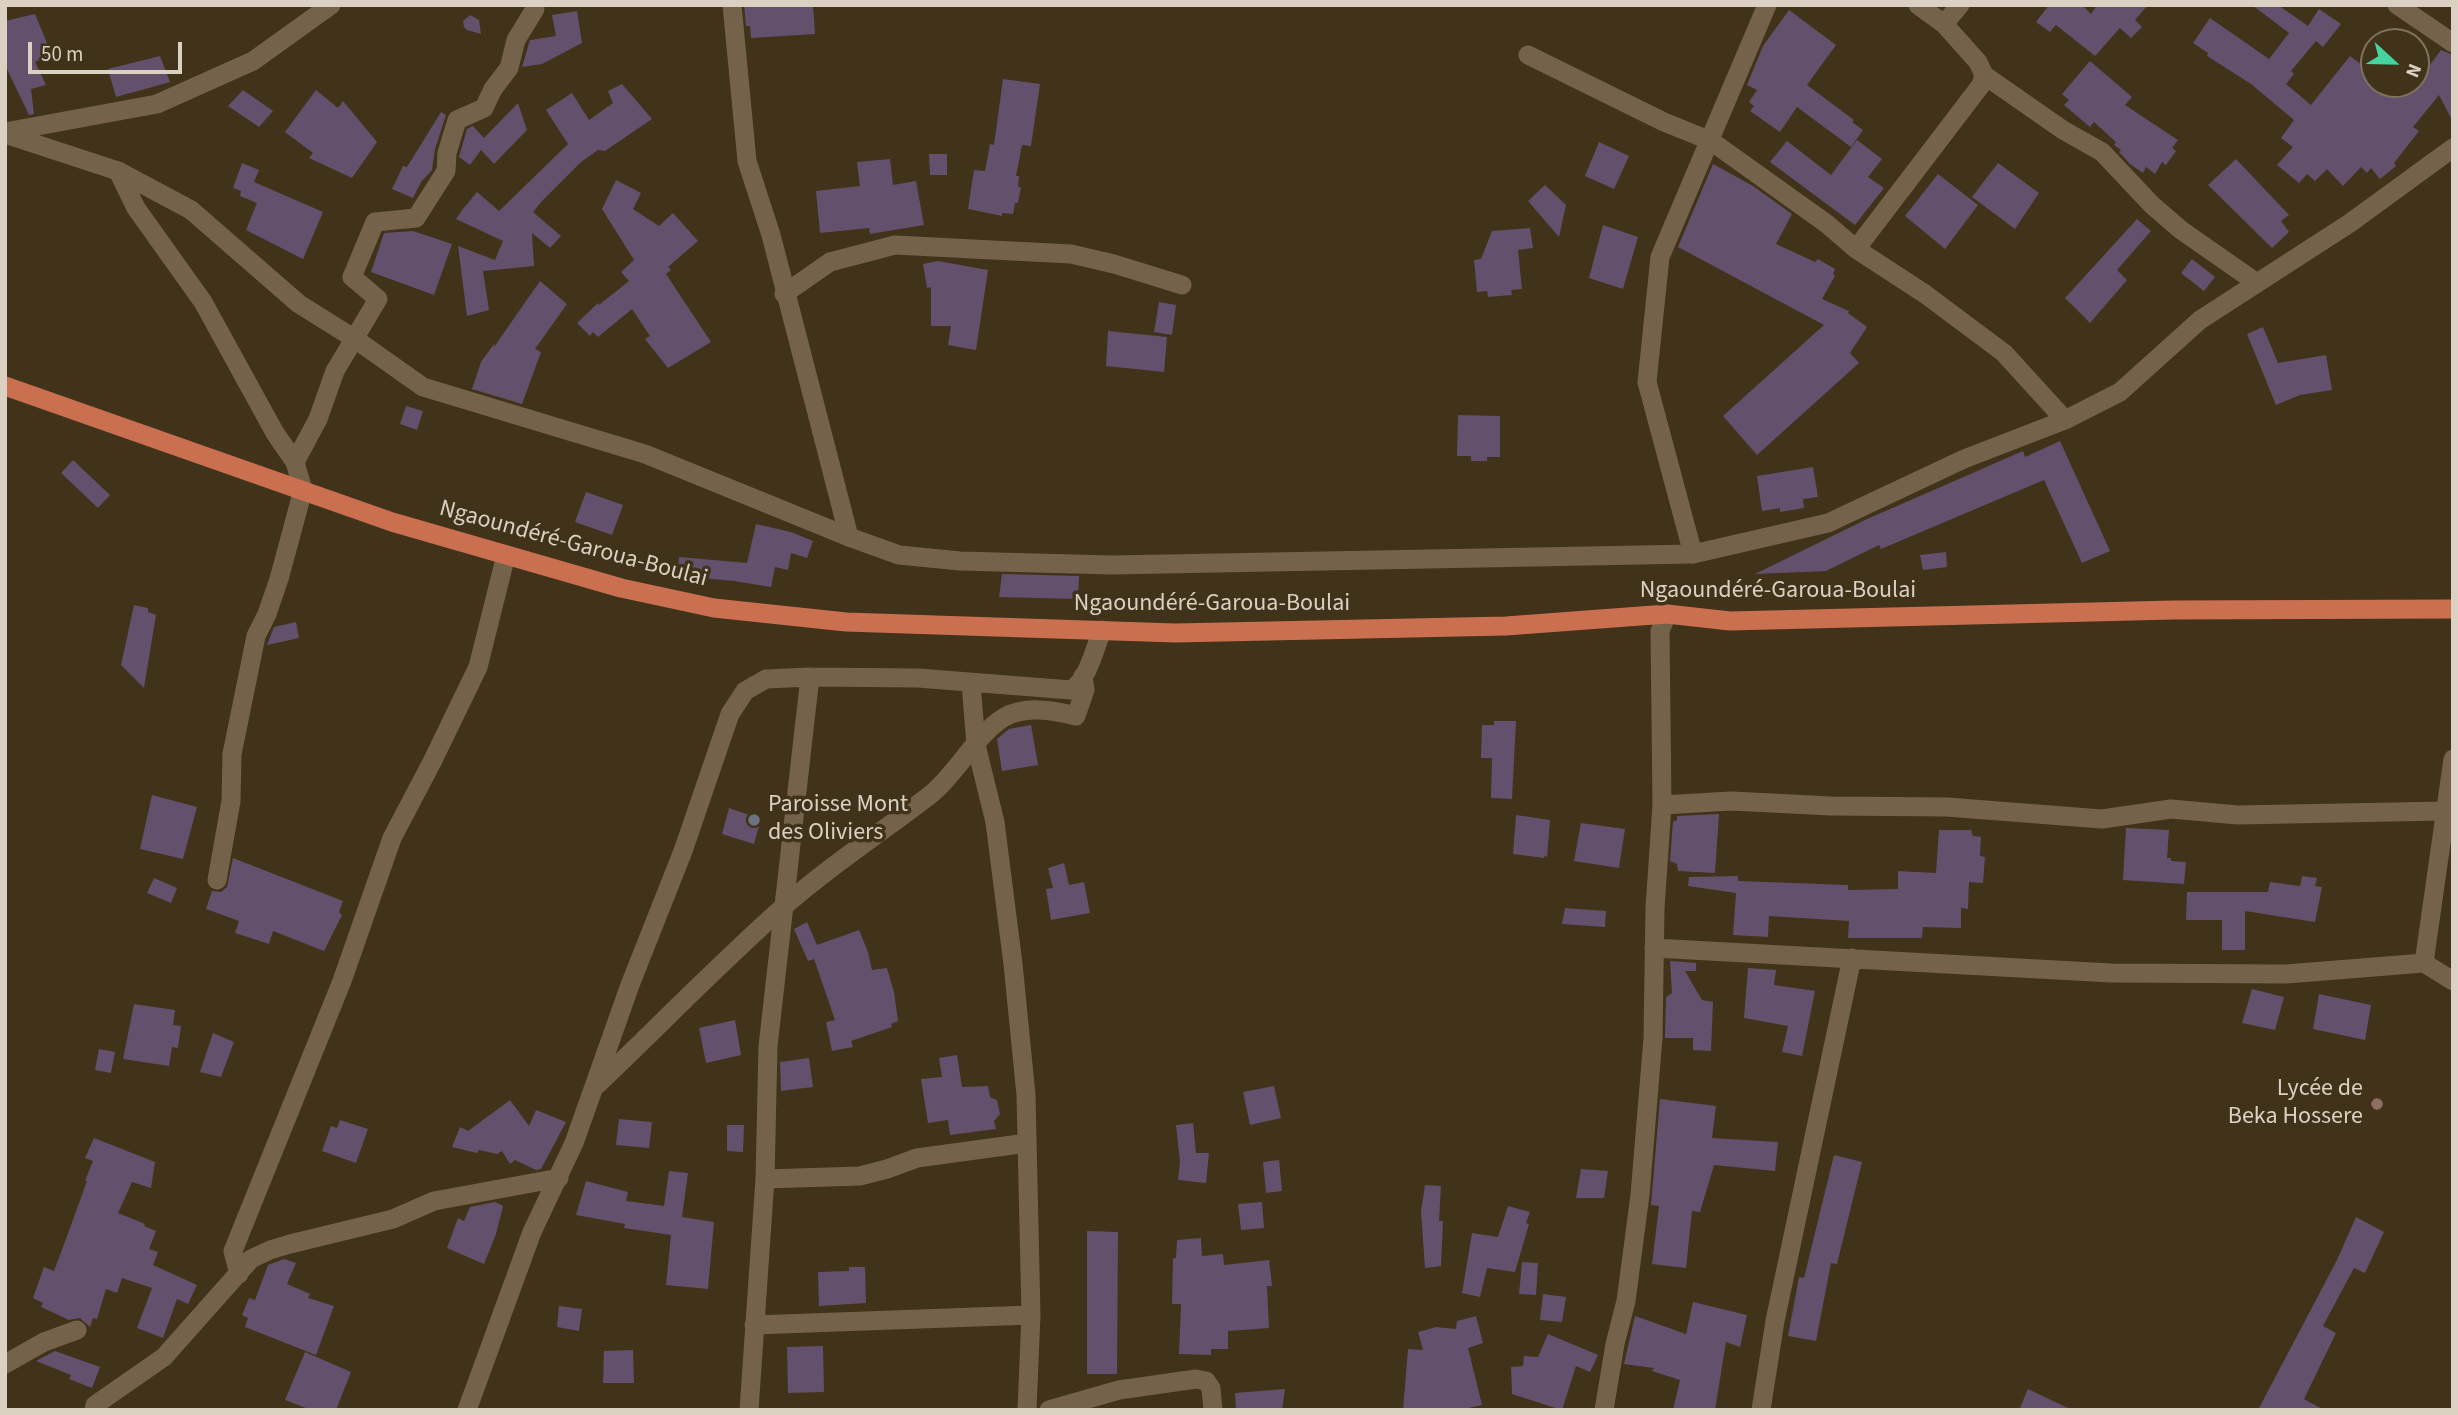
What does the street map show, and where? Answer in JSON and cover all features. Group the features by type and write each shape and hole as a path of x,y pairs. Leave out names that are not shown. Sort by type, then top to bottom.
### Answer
{"highway":[{"name":"Ngaoundéré-Garoua-Boulai","path":"5,386 392,522 621,588 714,608 846,622 1175,633 1506,626 1667,614 1730,621 2173,610 2453,609"}],"street":[{"path":"5,133 157,104 181,96 253,61 331,5"},
{"path":"732,5 747,161 771,236 849,537"},
{"path":"1693,554 1647,382 1660,257 1767,5"},
{"path":"1918,5 1944,24 1978,62 1984,75 2063,130 2102,152 2152,205 2181,230 2257,283"},
{"path":"1944,24 1960,5"},
{"path":"2397,5 2453,43"},
{"path":"295,462 318,419 335,371 378,299 352,277 375,222 416,218 446,172 447,153 457,120 484,108 493,89 509,68 516,40 535,9"},
{"path":"1528,55 1664,122 1711,141 1827,224 1856,250 1925,294 2004,353 2065,420"},
{"path":"1856,250 1971,100 1984,75"},
{"path":"5,133 118,172 191,209 299,304 424,387 645,454 900,555 960,561 1098,565 1693,554 1828,523 1964,459 2065,420 2120,391 2200,320 2350,223 2453,148"},
{"path":"118,172 136,208 203,302 275,433 295,462 303,490 279,579 256,636 232,754 231,801 217,880"},
{"path":"784,294 830,262 895,245 1071,254 1181,285"},
{"path":"239,1274 233,1251 342,981 392,838 478,667 506,555"},
{"path":"1604,1410 1615,1344 1626,1301 1640,1195 1653,1038 1654,948 1662,804 1660,631 1667,614"},
{"path":"467,1410 532,1232 559,1178 595,1088 630,985 683,851 730,714 745,691 766,679 810,677 918,678 1071,690 1083,675 1102,630"},
{"path":"595,1088 782,907 861,844 933,793 1003,718 1027,710 1052,710 1076,716 1085,690 1083,675"},
{"path":"749,1410 765,1180 768,1046 810,677"},
{"path":"971,683 976,745 995,822 1012,951 1026,1095 1031,1315 1027,1410"},
{"path":"2424,963 2453,759"},
{"path":"1662,804 1731,802 1947,807 2102,819 2171,809 2238,815 2445,811"},
{"path":"1654,948 2110,973 2286,974 2424,963 2453,982"},
{"path":"1761,1410 1775,1321 1852,958"},
{"path":"765,1180 860,1176 917,1158 1027,1143"},
{"path":"94,1410 95,1405 164,1357 251,1259 270,1250 393,1220 434,1201 559,1178"},
{"path":"754,1325 1031,1315"},
{"path":"5,1364 44,1342 77,1330"},
{"path":"1049,1410 1119,1390 1196,1379 1206,1381 1211,1388 1213,1410"}],"building":[{"path":"744,5 813,5 815,34 751,38 750,26 746,26"},
{"path":"2049,5 2082,5 2091,14 2097,5 2148,5 2135,20 2142,27 2131,38 2120,28 2095,56 2056,25 2050,32 2036,22"},
{"path":"2252,5 2278,5 2308,26 2319,9 2341,24 2323,47 2316,41 2291,71 2294,74 2286,84 2311,105 2350,56 2360,64 2360,98 2430,98 2430,65 2441,50 2453,55 2453,122 2439,95 2413,127 2419,131 2394,163 2396,166 2380,179 2371,168 2367,173 2361,167 2343,186 2327,169 2315,181 2307,174 2299,183 2277,165 2293,147 2281,138 2294,120 2251,84 2207,56 2208,53 2193,43 2210,18 2269,59 2289,33"},
{"path":"1789,10 1836,45 1807,85 1854,120 1852,122 1863,130 1851,147 1797,107 1780,132 1750,111 1754,106 1749,102 1757,90 1747,85 1763,46"},
{"path":"577,11 582,43 542,64 522,67 530,40 556,36 552,15"},
{"path":"35,14 52,55 35,62 46,85 31,89 34,114 29,115 5,65 5,21"},
{"path":"470,15 479,20 481,34 464,27 463,21"},
{"path":"160,56 170,82 116,97 108,69"},
{"path":"2090,61 2132,97 2125,105 2178,140 2172,148 2176,151 2166,165 2162,162 2155,174 2146,167 2143,173 2130,164 2119,152 2121,150 2114,145 2116,142 2094,122 2090,127 2064,105 2069,100 2062,94"},
{"path":"1003,79 1040,84 1031,146 1022,145 1016,176 1019,176 1018,187 1021,187 1018,203 1015,203 1013,214 1002,213 1002,216 968,209 974,170 985,171 990,144 994,145"},
{"path":"622,84 652,119 605,151 598,150 581,162 542,201 533,212 561,236 550,248 532,233 534,266 483,271 489,310 467,316 458,246 495,260 503,241 456,219 462,210 477,192 499,211 568,144 546,110 572,93 589,120 613,103 608,91"},
{"path":"243,90 273,111 259,127 228,106"},
{"path":"316,90 338,108 343,101 377,142 352,178 309,158 313,153 285,132"},
{"path":"518,103 527,130 494,164 481,150 470,165 459,157 467,129 473,126 484,138"},
{"path":"441,112 446,115 435,149 432,170 421,182 413,198 392,189 403,166 407,167"},
{"path":"1857,140 1882,159 1868,177 1884,188 1855,225 1770,162 1787,141 1831,175"},
{"path":"1599,142 1629,156 1614,189 1585,176"},
{"path":"929,154 947,154 947,175 930,175"},
{"path":"890,159 893,185 916,181 924,225 870,234 869,228 820,233 816,191 860,186 857,162"},
{"path":"2236,159 2289,215 2281,221 2289,232 2272,248 2208,185"},
{"path":"242,163 259,170 254,182 323,212 303,259 246,230 257,203 240,196 241,191 233,188"},
{"path":"1998,163 2039,193 2015,229 1972,197"},
{"path":"1713,164 1753,186 1792,214 1776,244 1815,262 1818,259 1835,269 1835,276 1822,299 1849,311 1848,313 1867,327 1850,353 1859,363 1757,455 1723,416 1824,325 1678,247"},
{"path":"1938,174 1978,205 1945,249 1905,216"},
{"path":"616,180 641,193 633,209 659,226 673,213 698,241 668,267 671,270 666,274 711,342 668,368 645,339 650,336 632,309 598,337 593,332 590,336 577,323 598,303 599,305 629,281 621,272 634,260 602,209"},
{"path":"1545,185 1566,205 1559,237 1528,201"},
{"path":"2137,219 2151,231 2117,270 2127,280 2090,323 2065,298"},
{"path":"1603,225 1638,237 1623,289 1589,278"},
{"path":"1530,228 1533,248 1518,250 1522,289 1511,290 1512,295 1488,297 1487,291 1477,292 1474,260 1481,259 1492,231"},
{"path":"413,231 452,244 434,295 371,272 384,233"},
{"path":"2192,259 2215,277 2204,291 2181,273"},
{"path":"938,261 988,270 976,350 948,345 951,326 931,326 931,287 927,288 923,264"},
{"path":"540,281 567,304 535,349 541,352 522,404 472,389 481,362"},
{"path":"1159,302 1176,305 1172,335 1154,332"},
{"path":"2263,327 2278,363 2326,355 2332,390 2300,395 2276,405 2247,334"},
{"path":"1108,331 1167,337 1164,372 1106,366"},
{"path":"406,406 423,411 417,430 400,424"},
{"path":"1458,415 1500,416 1500,457 1487,457 1487,461 1471,461 1471,456 1457,456"},
{"path":"2060,441 2110,551 2082,563 2044,480 1881,549 1879,545 1826,571 1755,574 1865,520 2023,451 2025,457"},
{"path":"73,460 110,495 98,508 61,473"},
{"path":"1813,467 1818,497 1803,499 1804,508 1780,512 1780,508 1762,511 1757,476"},
{"path":"586,492 623,505 612,535 575,522"},
{"path":"756,524 791,532 813,541 807,558 791,553 788,570 775,567 771,587 677,576 679,557 747,563"},
{"path":"1946,552 1947,567 1923,570 1920,555"},
{"path":"1002,574 1079,576 1078,599 999,597"},
{"path":"134,605 148,608 148,612 156,615 144,688 121,665"},
{"path":"296,622 299,638 267,645 274,627"},
{"path":"1494,721 1516,721 1512,799 1491,798 1492,758 1481,758 1482,725 1494,725"},
{"path":"1031,725 1038,765 1002,771 997,739 1009,729"},
{"path":"152,795 197,807 183,859 140,849"},
{"path":"729,808 761,819 754,844 722,834"},
{"path":"1719,814 1715,873 1678,871 1677,864 1670,861 1673,822 1677,820 1677,816"},
{"path":"1516,815 1550,820 1547,857 1513,854"},
{"path":"1581,823 1625,829 1619,868 1574,861"},
{"path":"2126,828 2169,830 2167,858 2171,858 2171,861 2186,862 2184,884 2123,880"},
{"path":"1939,830 1971,830 1973,836 1981,837 1980,856 1985,857 1983,883 1969,882 1968,909 1961,908 1961,928 1923,927 1922,938 1848,938 1849,921 1769,916 1768,937 1733,935 1736,893 1688,886 1689,877 1738,876 1738,881 1848,885 1848,890 1898,889 1898,871 1936,873"},
{"path":"233,858 343,901 339,912 342,915 324,951 273,931 269,944 235,933 239,921 206,909 212,891 221,892 227,887"},
{"path":"1064,863 1069,885 1084,882 1090,913 1051,920 1046,889 1053,888 1048,868"},
{"path":"2302,876 2317,878 2315,886 2322,887 2315,922 2245,911 2245,950 2222,950 2222,920 2186,920 2187,892 2268,892 2270,882 2300,886"},
{"path":"154,878 177,888 171,903 147,893"},
{"path":"1565,908 1606,911 1605,927 1562,924"},
{"path":"807,922 817,945 859,930 872,970 887,968 898,1021 891,1024 892,1027 851,1041 853,1047 832,1051 826,1022 835,1020 814,959 808,961 794,929"},
{"path":"1670,961 1696,963 1696,971 1685,971 1702,1000 1713,1002 1711,1051 1693,1050 1693,1038 1665,1038 1666,997 1672,993"},
{"path":"1748,968 1776,970 1774,985 1815,991 1802,1056 1782,1052 1788,1026 1744,1018"},
{"path":"2252,989 2284,997 2275,1030 2242,1023"},
{"path":"2319,994 2371,1005 2365,1040 2313,1029"},
{"path":"134,1004 175,1010 173,1025 181,1026 178,1048 172,1047 169,1066 123,1059"},
{"path":"735,1020 741,1055 706,1063 699,1028"},
{"path":"213,1033 234,1042 221,1077 200,1072"},
{"path":"99,1049 115,1052 111,1073 95,1070"},
{"path":"957,1055 962,1087 988,1086 990,1097 997,1100 1000,1114 994,1121 996,1129 950,1135 948,1120 928,1123 921,1079 942,1077 939,1058"},
{"path":"809,1058 813,1087 781,1091 780,1062"},
{"path":"1274,1086 1281,1118 1250,1125 1243,1092"},
{"path":"1660,1099 1716,1106 1712,1138 1778,1142 1775,1171 1714,1165 1700,1212 1692,1211 1686,1268 1652,1264 1659,1206 1651,1205"},
{"path":"510,1100 529,1126 536,1110 566,1122 541,1169 536,1170 515,1160 510,1164 502,1151 497,1154 479,1150 477,1153 452,1147 460,1127 468,1131"},
{"path":"619,1119 652,1122 649,1148 616,1145"},
{"path":"340,1120 368,1129 356,1163 322,1151 331,1126 337,1128"},
{"path":"1193,1123 1196,1153 1209,1153 1206,1183 1178,1180 1180,1162 1176,1125"},
{"path":"727,1125 744,1125 743,1152 727,1151"},
{"path":"94,1138 155,1162 151,1188 132,1182 118,1213 156,1231 149,1249 158,1252 153,1265 197,1285 188,1304 177,1299 163,1338 137,1328 152,1288 122,1278 117,1293 106,1289 97,1319 93,1318 90,1327 80,1318 69,1320 41,1307 43,1303 33,1298 44,1267 54,1271 87,1181 93,1161 85,1158"},
{"path":"1834,1155 1862,1162 1837,1264 1831,1263 1816,1341 1788,1336 1799,1277 1804,1278"},
{"path":"1279,1160 1282,1191 1266,1193 1263,1162"},
{"path":"1581,1169 1608,1171 1604,1198 1576,1198"},
{"path":"669,1171 688,1173 682,1217 714,1222 708,1289 666,1285 671,1235 624,1228 625,1224 576,1215 586,1181 628,1192 626,1201 664,1206"},
{"path":"1425,1185 1441,1186 1439,1221 1443,1221 1441,1266 1425,1268 1421,1211"},
{"path":"495,1202 503,1206 484,1264 447,1248 458,1218 464,1221 470,1207"},
{"path":"1262,1202 1264,1228 1241,1230 1238,1204"},
{"path":"1508,1206 1530,1212 1515,1272 1487,1268 1480,1297 1462,1293 1472,1233 1498,1237"},
{"path":"2356,1217 2384,1232 2365,1273 2354,1268 2323,1326 2336,1333 2304,1399 2324,1410 2258,1410 2337,1260"},
{"path":"1087,1231 1118,1232 1117,1374 1087,1374"},
{"path":"1201,1238 1202,1256 1223,1254 1224,1265 1269,1260 1272,1286 1267,1286 1269,1328 1228,1331 1228,1349 1211,1349 1211,1355 1179,1354 1181,1304 1172,1304 1173,1258 1176,1258 1177,1240"},
{"path":"284,1259 296,1263 287,1284 310,1294 308,1298 334,1306 316,1355 245,1327 248,1318 242,1315 249,1298 255,1300 268,1265"},
{"path":"1522,1262 1538,1263 1536,1295 1519,1294"},
{"path":"849,1267 865,1267 866,1303 819,1306 818,1272 849,1271"},
{"path":"1543,1294 1566,1297 1562,1322 1540,1320"},
{"path":"1693,1302 1747,1315 1740,1347 1726,1342 1715,1410 1673,1410 1680,1380 1652,1371 1654,1368 1624,1364 1635,1316 1686,1334"},
{"path":"559,1306 582,1309 579,1331 557,1327"},
{"path":"1476,1316 1483,1343 1468,1348 1482,1405 1459,1410 1403,1410 1408,1349 1423,1350 1418,1332 1436,1327 1456,1329 1457,1321"},
{"path":"1548,1334 1598,1355 1590,1372 1576,1366 1562,1410 1512,1394 1511,1367 1523,1366 1524,1356 1538,1357"},
{"path":"823,1346 824,1392 788,1393 787,1347"},
{"path":"633,1350 634,1383 603,1383 604,1351"},
{"path":"55,1351 100,1367 92,1388 69,1379 71,1375 36,1361"},
{"path":"305,1352 351,1372 336,1410 311,1410 285,1400"},
{"path":"1285,1389 1282,1410 1236,1410 1235,1393"},
{"path":"2028,1389 2072,1410 2019,1410"}],"place":[{"name":"Paroisse Mont des Oliviers","path":"754,820"},
{"name":"Lycée de Beka Hossere","path":"2377,1104"}]}
